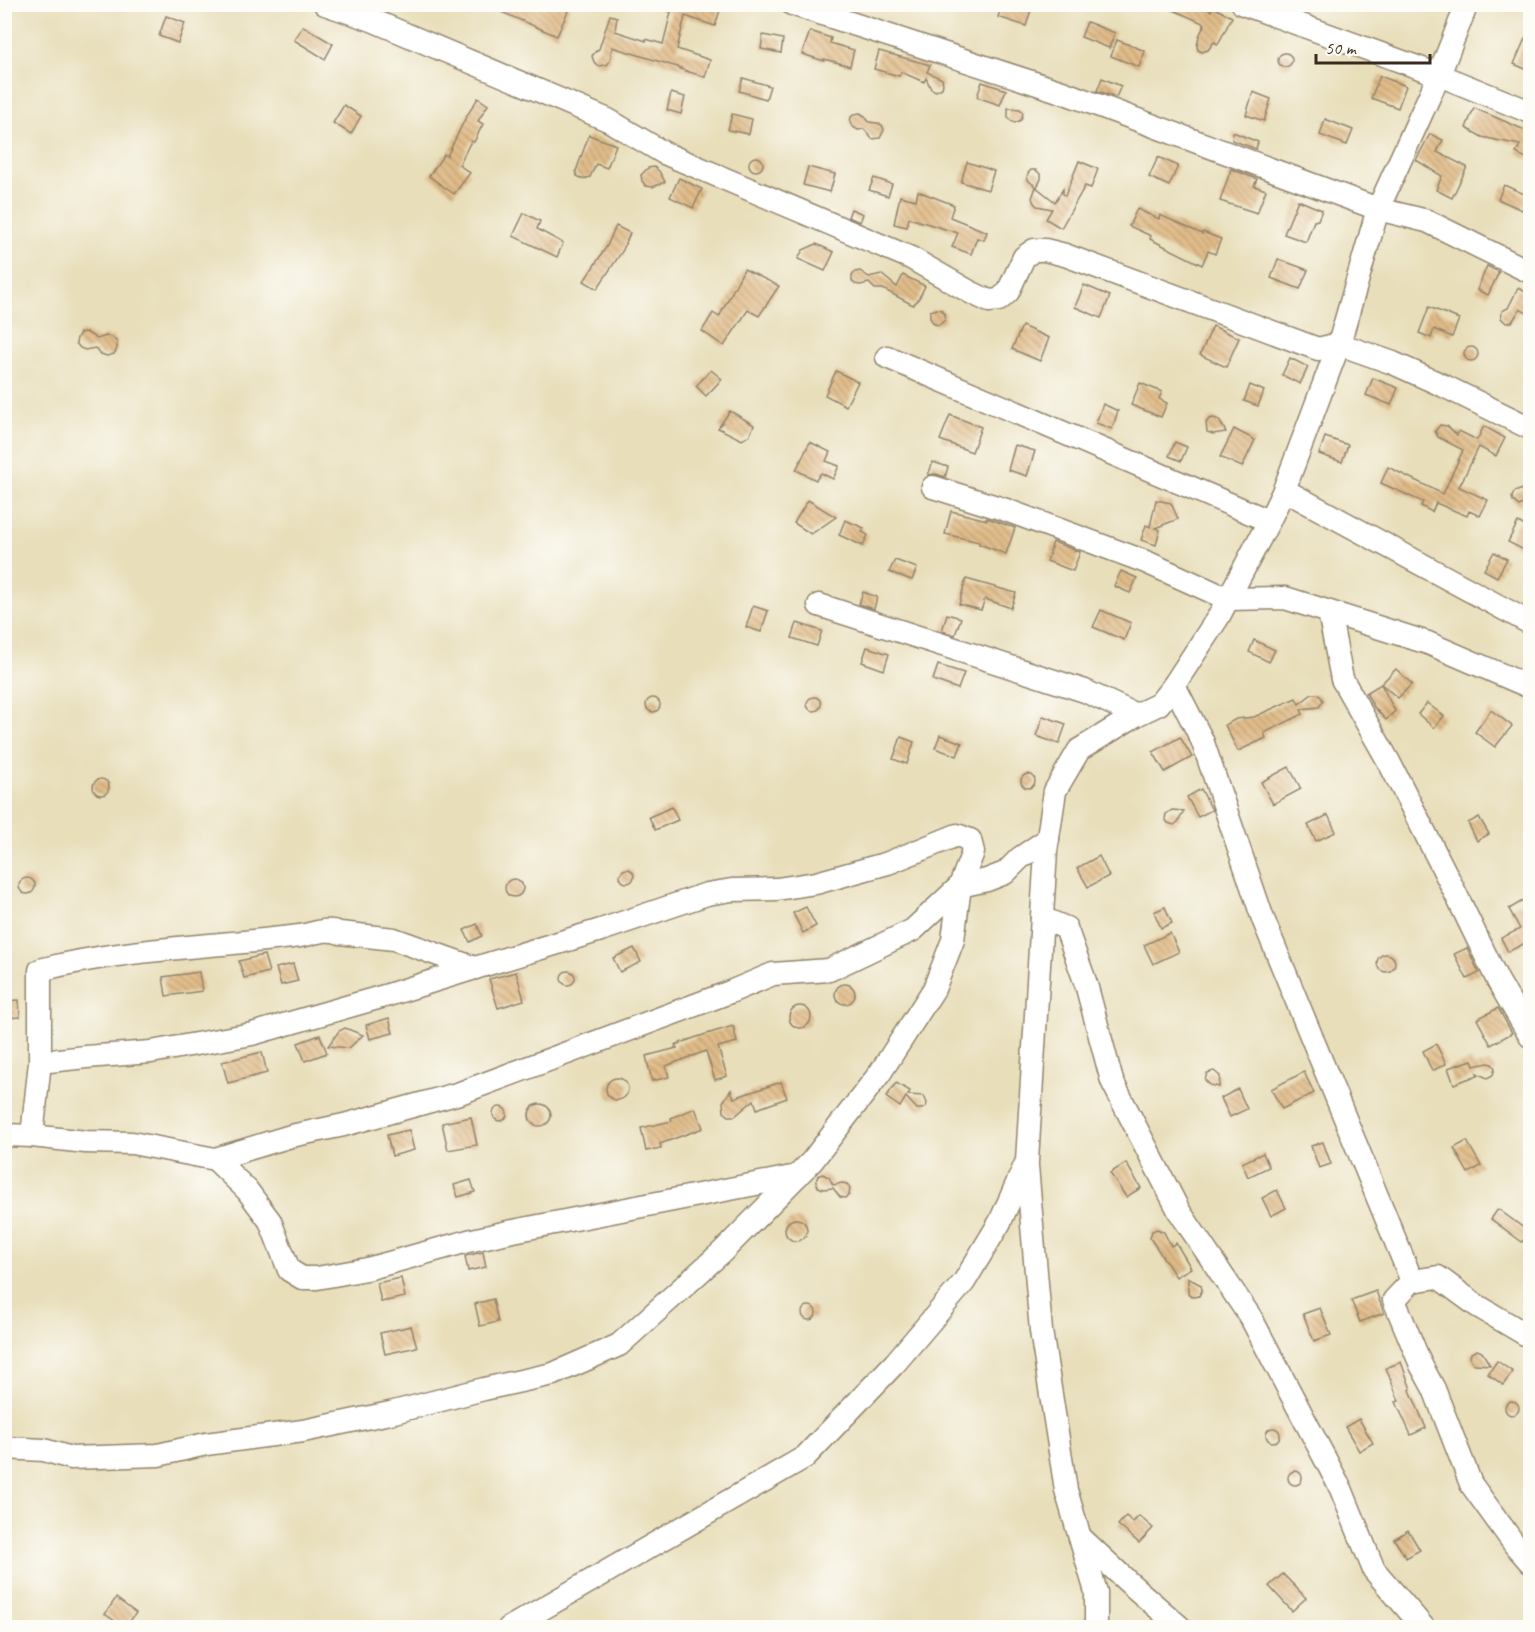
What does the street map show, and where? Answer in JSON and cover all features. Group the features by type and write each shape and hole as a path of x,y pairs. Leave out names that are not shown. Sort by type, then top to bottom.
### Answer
{"street":[{"path":"325,4 372,20 608,120 664,153 912,258 989,301 999,300 1008,292 1024,257 1035,250 1045,250 1065,255 1318,349 1339,344 1393,363 1530,428"},
{"path":"792,4 1065,93 1378,208 1427,220 1530,272"},
{"path":"1243,4 1439,75 1530,112"},
{"path":"1096,1628 1096,1592 1066,1490 1041,1330 1026,1161 1048,839 1055,791 1079,750 1136,715 1159,704 1219,616 1269,521 1284,490 1339,344 1378,208 1439,75 1467,4"},
{"path":"887,357 1269,521"},
{"path":"933,487 1006,510 1146,562 1228,599 1285,598 1428,644 1530,687"},
{"path":"1284,490 1530,623"},
{"path":"819,604 1085,691 1136,715"},
{"path":"1329,612 1342,679 1394,772 1498,981 1530,1036"},
{"path":"1174,685 1202,740 1263,919 1412,1281"},
{"path":"4,1448 44,1450 71,1458 158,1455 206,1444 303,1431 553,1374 619,1345 723,1251 812,1161 880,1073 934,989 953,940 960,886 973,852 970,840 957,835 888,863 816,883 777,889 732,890 707,894 602,930 252,1034 151,1052 40,1062"},
{"path":"4,1135 86,1142 132,1143 215,1159 291,1136 344,1125 460,1092 567,1054 773,974 829,970 913,930 960,886 1005,873 1020,858 1048,839"},
{"path":"1042,918 1066,928 1086,984 1112,1081 1179,1211 1251,1318 1341,1489 1374,1570 1424,1628"},
{"path":"32,1136 40,1062 40,970 136,952 301,936 333,930 340,933 394,939 475,968"},
{"path":"215,1159 247,1190 270,1221 289,1270 302,1278 317,1278 367,1269 517,1230 797,1176"},
{"path":"509,1628 805,1457 895,1364 964,1282 1000,1222 1026,1161"},
{"path":"1530,1337 1476,1305 1438,1277 1412,1281 1394,1300 1421,1365 1434,1389 1471,1484 1530,1562"},
{"path":"1080,1537 1181,1628"}],"building":[{"path":"483,4 571,4 557,36"},
{"path":"657,4 722,4 715,26 685,16 677,49 710,60 705,77 612,47 610,61 607,65 598,66 594,62 592,56 599,49 610,15 617,17 615,31 663,44 671,12 656,7"},
{"path":"1002,4 1015,4 1031,10 1026,26 998,17"},
{"path":"1160,4 1197,4 1211,11 1213,7 1232,17 1218,44 1214,42 1208,50 1202,52 1197,46 1205,24"},
{"path":"166,16 185,23 178,43 159,36"},
{"path":"1087,22 1115,33 1109,48 1081,37"},
{"path":"303,26 333,44 325,59 294,40"},
{"path":"1530,27 1530,71 1514,64"},
{"path":"810,31 831,38 830,43 854,50 850,66 802,54"},
{"path":"763,35 783,39 781,53 761,49"},
{"path":"1117,40 1145,51 1139,67 1111,56"},
{"path":"879,51 930,65 927,72 942,79 942,88 936,91 931,89 926,78 924,82 901,72 899,76 874,69"},
{"path":"1285,53 1290,55 1292,60 1290,65 1285,67 1280,65 1278,60 1280,55"},
{"path":"1380,76 1406,86 1398,108 1371,98"},
{"path":"743,78 770,86 766,99 739,91"},
{"path":"1102,78 1121,86 1116,97 1097,91"},
{"path":"982,82 1006,90 1000,105 977,97"},
{"path":"1253,92 1271,99 1264,121 1246,115"},
{"path":"671,93 685,97 681,114 667,110"},
{"path":"478,98 488,105 478,121 483,124 459,165 470,173 454,194 429,176 444,154 447,156"},
{"path":"344,105 361,116 351,134 333,123"},
{"path":"1008,108 1020,109 1023,113 1021,120 1015,123 1011,121 1008,117"},
{"path":"1474,108 1527,131 1530,125 1530,160 1516,153 1520,145 1482,137 1466,128"},
{"path":"860,113 869,122 882,125 884,130 880,138 872,139 864,129 858,130 853,127 850,122 851,117"},
{"path":"732,114 752,119 749,134 728,130"},
{"path":"1325,119 1353,130 1347,145 1320,135"},
{"path":"1233,132 1258,142 1256,149 1232,140"},
{"path":"1430,134 1443,140 1437,152 1467,167 1452,198 1436,190 1442,176 1416,160"},
{"path":"589,135 616,145 607,168 596,164 590,177 583,179 577,176 576,171"},
{"path":"753,157 759,157 763,164 759,171 753,171 749,167 749,161"},
{"path":"1158,157 1178,166 1169,186 1149,177"},
{"path":"1079,161 1098,169 1091,188 1085,186 1061,228 1046,219 1052,209 1037,206 1032,198 1036,187 1055,202 1063,189 1065,196"},
{"path":"967,162 994,171 988,190 961,182"},
{"path":"654,167 665,182 653,187 646,186 641,175 648,168"},
{"path":"808,167 835,174 830,192 803,185"},
{"path":"1231,169 1257,179 1254,186 1266,190 1257,213 1220,201"},
{"path":"1031,170 1036,170 1041,175 1037,187 1027,178"},
{"path":"679,178 702,189 693,208 670,197"},
{"path":"874,178 892,184 888,196 869,190"},
{"path":"1504,185 1529,196 1522,210 1498,199"},
{"path":"918,191 954,205 950,217 987,232 984,240 977,238 971,254 952,247 958,233 909,218 907,227 894,224 900,196 916,200"},
{"path":"1298,200 1322,210 1318,220 1314,221 1306,242 1284,234"},
{"path":"851,209 863,214 860,222 848,217"},
{"path":"1137,209 1159,219 1160,215 1202,234 1203,232 1221,239 1215,254 1208,251 1202,265 1150,239 1151,236 1129,226"},
{"path":"524,213 540,221 537,229 563,243 557,257 513,236"},
{"path":"616,226 630,233 623,250 597,289 584,281 607,246"},
{"path":"816,244 834,252 825,271 798,259 803,250"},
{"path":"1278,259 1308,270 1300,289 1271,278"},
{"path":"1487,266 1499,272 1488,295 1477,290"},
{"path":"744,269 779,286 759,316 748,310 724,346 702,331 713,313 719,317"},
{"path":"860,271 869,277 881,274 897,287 903,275 925,286 913,305 883,289 875,289 869,283 855,284 852,276 855,272"},
{"path":"1084,285 1110,296 1101,318 1075,307"},
{"path":"1518,288 1530,294 1530,315 1520,309 1512,322 1506,323 1501,318 1502,311 1508,308"},
{"path":"1429,307 1459,319 1452,337 1434,329 1431,338 1419,333"},
{"path":"942,310 945,314 945,320 939,325 934,324 930,318 930,311"},
{"path":"1022,326 1049,338 1040,361 1012,349"},
{"path":"1213,326 1239,338 1226,367 1200,355"},
{"path":"86,332 97,339 112,337 117,342 114,354 107,356 95,348 85,350 80,348 76,343 77,338 80,333"},
{"path":"1468,347 1474,347 1478,354 1474,361 1468,361 1464,357 1464,351"},
{"path":"1290,358 1308,367 1300,384 1282,375"},
{"path":"711,370 722,379 706,396 696,386"},
{"path":"836,371 858,382 846,406 825,395"},
{"path":"1373,378 1398,388 1391,405 1366,395"},
{"path":"1140,383 1162,392 1159,399 1167,403 1161,417 1131,405"},
{"path":"1250,385 1264,391 1258,406 1244,401"},
{"path":"1103,404 1118,411 1112,429 1096,423"},
{"path":"730,411 754,425 750,435 742,440 718,428"},
{"path":"950,415 981,427 972,452 940,440"},
{"path":"1209,419 1219,420 1226,432 1213,434 1207,432 1206,423"},
{"path":"1440,425 1447,426 1457,435 1459,431 1477,440 1484,426 1505,438 1496,456 1479,447 1459,487 1488,500 1480,516 1469,511 1467,516 1436,503 1432,512 1421,506 1423,502 1381,483 1388,467 1443,494 1463,450 1438,437 1435,431"},
{"path":"1234,429 1255,440 1242,467 1220,457"},
{"path":"1325,437 1348,445 1342,462 1319,454"},
{"path":"810,442 830,452 826,461 839,466 833,479 821,473 816,480 796,470"},
{"path":"1175,442 1187,447 1181,461 1169,456"},
{"path":"1015,445 1035,451 1027,476 1008,470"},
{"path":"933,462 948,467 945,477 936,474 928,475"},
{"path":"1523,489 1526,500 1519,506 1512,497 1514,492"},
{"path":"808,500 836,517 811,534 794,523"},
{"path":"1156,500 1171,503 1178,519 1155,528 1160,530 1156,545 1141,540 1146,525 1150,527"},
{"path":"951,511 987,520 987,518 1015,528 1006,554 979,544 979,542 945,534"},
{"path":"845,520 864,528 862,532 868,535 863,546 839,535"},
{"path":"1518,522 1530,529 1530,553 1508,542"},
{"path":"1053,542 1080,552 1073,571 1047,561"},
{"path":"1494,552 1507,559 1497,577 1484,570"},
{"path":"895,560 917,568 912,580 889,572"},
{"path":"1121,571 1137,578 1130,593 1114,586"},
{"path":"966,579 1016,593 1011,608 985,599 981,610 959,604"},
{"path":"863,592 877,597 874,609 859,604"},
{"path":"753,606 768,611 761,632 746,627"},
{"path":"1101,610 1131,623 1124,640 1093,627"},
{"path":"947,614 961,618 955,635 942,631"},
{"path":"797,623 822,631 817,646 792,638"},
{"path":"1254,640 1275,650 1269,662 1249,652"},
{"path":"867,647 889,654 884,670 862,662"},
{"path":"938,665 964,673 958,689 933,680"},
{"path":"1396,669 1412,684 1398,698 1381,684"},
{"path":"1381,684 1395,711 1386,720 1374,707 1366,693"},
{"path":"1312,694 1321,697 1323,701 1319,707 1301,709 1303,714 1264,733 1266,738 1238,751 1225,725 1236,719 1254,717 1296,698 1299,704"},
{"path":"811,697 817,697 821,704 817,711 811,711 807,707 807,701"},
{"path":"650,698 656,698 660,705 656,712 650,712 646,708 646,702"},
{"path":"1427,703 1444,716 1434,728 1418,714"},
{"path":"1491,710 1512,726 1495,747 1475,732"},
{"path":"1043,716 1066,724 1059,744 1036,736"},
{"path":"940,735 962,743 957,756 935,748"},
{"path":"901,737 914,742 907,764 893,759"},
{"path":"1180,737 1192,757 1165,772 1153,752"},
{"path":"1289,767 1301,789 1273,804 1261,782"},
{"path":"1025,774 1031,774 1035,781 1031,788 1025,788 1021,784 1021,778"},
{"path":"101,779 107,781 109,787 107,793 101,795 95,793 93,787 95,781"},
{"path":"1201,789 1212,810 1198,817 1187,797"},
{"path":"672,807 678,820 655,830 649,817"},
{"path":"1172,810 1184,811 1174,825 1165,819 1166,814"},
{"path":"1328,815 1336,832 1316,841 1308,825"},
{"path":"1479,817 1489,834 1477,841 1468,823"},
{"path":"1099,856 1109,876 1088,887 1077,868"},
{"path":"624,869 630,869 634,876 630,883 624,883 620,879 620,873"},
{"path":"27,878 33,880 35,886 33,892 27,894 21,892 19,886 21,880"},
{"path":"514,879 520,882 523,888 520,894 514,897 508,894 505,888 508,882"},
{"path":"1524,900 1530,912 1530,948 1527,942 1508,952 1501,938 1520,929 1509,909"},
{"path":"806,907 816,926 803,933 793,913"},
{"path":"1165,907 1172,923 1161,928 1154,912"},
{"path":"477,924 482,936 470,942 464,930"},
{"path":"1170,933 1179,952 1153,964 1144,945"},
{"path":"634,948 641,962 620,972 613,958"},
{"path":"1467,948 1479,973 1467,979 1454,954"},
{"path":"1382,954 1390,954 1395,959 1393,970 1382,972 1377,967 1377,959"},
{"path":"264,955 269,972 244,978 239,961"},
{"path":"293,964 298,981 281,985 276,968"},
{"path":"568,971 573,973 575,978 573,983 568,985 563,983 561,978 563,973"},
{"path":"199,972 202,991 166,996 163,977"},
{"path":"516,972 524,1000 498,1008 489,979"},
{"path":"841,984 849,984 855,990 855,998 849,1004 841,1004 835,998 835,990"},
{"path":"19,1000 20,1017 4,1018 4,1001"},
{"path":"800,1006 808,1009 811,1017 808,1025 800,1028 792,1025 789,1017 792,1009"},
{"path":"1498,1008 1512,1033 1491,1045 1477,1019"},
{"path":"389,1018 393,1033 370,1039 366,1025"},
{"path":"733,1026 737,1042 718,1047 727,1076 715,1080 706,1051 666,1066 669,1077 652,1081 646,1056 677,1048 675,1045"},
{"path":"345,1028 363,1035 349,1048 328,1046 339,1031"},
{"path":"320,1035 327,1053 305,1061 298,1043"},
{"path":"1436,1044 1446,1064 1432,1071 1423,1051"},
{"path":"262,1052 267,1073 228,1083 222,1062"},
{"path":"1472,1060 1474,1066 1492,1064 1495,1068 1493,1075 1487,1078 1477,1073 1478,1075 1454,1084 1448,1068"},
{"path":"1214,1071 1220,1076 1219,1087 1210,1085 1205,1080 1207,1073"},
{"path":"1304,1072 1314,1093 1282,1109 1271,1089"},
{"path":"617,1078 627,1085 628,1089 621,1099 617,1100 607,1093 606,1089 613,1079"},
{"path":"781,1082 787,1098 757,1109 754,1100 735,1116 729,1116 724,1112 723,1102 731,1090 734,1098"},
{"path":"896,1083 910,1091 908,1095 924,1096 926,1107 917,1109 906,1097 900,1107 886,1097"},
{"path":"1238,1089 1247,1109 1230,1117 1221,1098"},
{"path":"540,1104 550,1111 551,1115 544,1125 540,1126 530,1119 529,1115 536,1105"},
{"path":"497,1107 503,1107 507,1114 503,1121 497,1121 493,1117 493,1111"},
{"path":"695,1108 703,1128 660,1144 661,1148 646,1151 641,1128 672,1121 671,1118"},
{"path":"471,1117 477,1145 448,1150 442,1123"},
{"path":"409,1130 414,1150 392,1156 387,1135"},
{"path":"1467,1141 1481,1166 1468,1173 1454,1148"},
{"path":"1323,1142 1331,1164 1319,1168 1311,1146"},
{"path":"1263,1153 1269,1167 1248,1177 1242,1163"},
{"path":"1126,1163 1141,1188 1126,1197 1110,1173"},
{"path":"822,1174 829,1177 833,1185 847,1184 850,1188 849,1195 845,1198 840,1197 833,1188 818,1187 816,1181"},
{"path":"471,1180 475,1192 458,1197 454,1185"},
{"path":"1277,1190 1286,1208 1271,1216 1262,1198"},
{"path":"1498,1209 1529,1232 1522,1242 1491,1219"},
{"path":"796,1219 806,1226 807,1230 800,1240 796,1241 786,1234 785,1230 792,1220"},
{"path":"1157,1229 1164,1232 1171,1246 1176,1243 1191,1268 1176,1277 1150,1238 1152,1231"},
{"path":"483,1252 486,1267 468,1271 465,1256"},
{"path":"401,1278 405,1297 381,1302 377,1283"},
{"path":"1188,1278 1201,1285 1202,1290 1199,1296 1194,1297 1188,1294"},
{"path":"1376,1291 1384,1313 1360,1322 1351,1300"},
{"path":"493,1299 498,1322 480,1326 475,1304"},
{"path":"806,1306 812,1306 816,1313 812,1320 806,1320 802,1316 802,1310"},
{"path":"1320,1308 1331,1335 1314,1341 1303,1314"},
{"path":"411,1326 417,1347 385,1354 380,1333"},
{"path":"1477,1350 1482,1352 1490,1365 1472,1362 1471,1353"},
{"path":"1497,1361 1513,1372 1503,1385 1488,1374"},
{"path":"1401,1362 1426,1428 1411,1435 1396,1402 1399,1401 1386,1368"},
{"path":"1512,1401 1517,1403 1519,1408 1517,1413 1512,1415 1507,1413 1505,1408 1507,1403"},
{"path":"1359,1419 1373,1443 1359,1451 1345,1427"},
{"path":"1270,1428 1276,1428 1280,1435 1276,1442 1270,1442 1266,1438 1266,1432"},
{"path":"1292,1471 1298,1471 1302,1478 1298,1485 1292,1485 1288,1481 1288,1475"},
{"path":"1126,1516 1133,1522 1139,1516 1153,1528 1139,1543 1118,1525"},
{"path":"1408,1530 1420,1550 1406,1558 1394,1539"},
{"path":"1283,1574 1306,1598 1292,1611 1269,1586"},
{"path":"116,1598 136,1613 125,1628 105,1614"}]}
